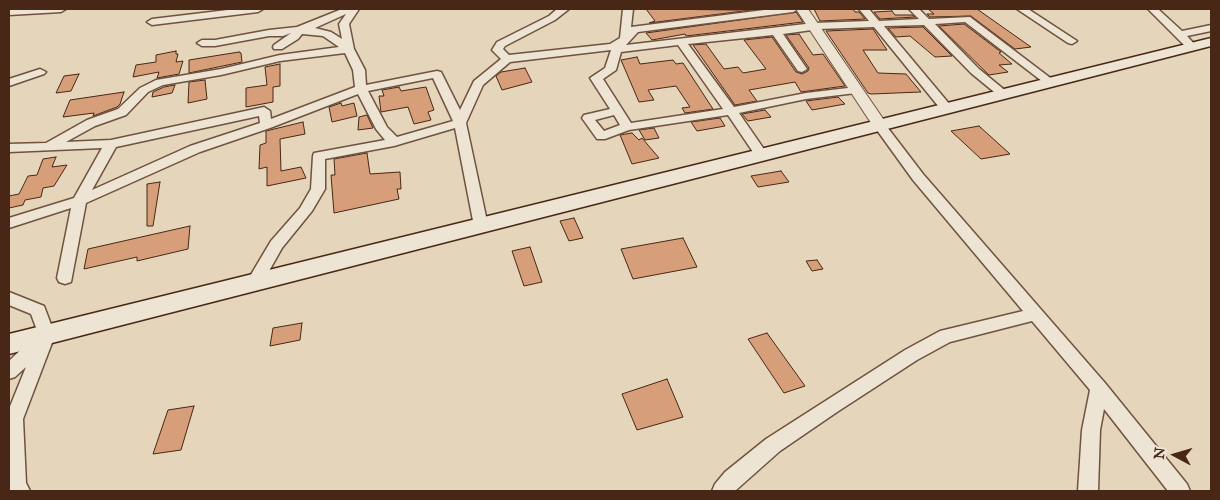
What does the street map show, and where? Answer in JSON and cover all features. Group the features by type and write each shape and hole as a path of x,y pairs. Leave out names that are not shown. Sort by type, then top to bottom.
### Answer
{"main road":[{"path":"9,344 947,109 1051,82 1185,41 1211,42"}],"street":[{"path":"9,10 61,9"},
{"path":"152,22 258,9"},
{"path":"278,47 294,37 299,30 349,9"},
{"path":"354,9 344,24 349,49 359,70 361,89 382,129 394,142"},
{"path":"507,59 497,50 501,44 552,18 564,9 562,9"},
{"path":"627,127 596,78 610,70 622,44 628,9"},
{"path":"622,44 635,29 793,9"},
{"path":"802,9 880,126 918,177 1099,388 1180,491"},
{"path":"864,9 947,109"},
{"path":"914,9 975,71 1003,94"},
{"path":"1022,9 1072,41"},
{"path":"1153,9 1185,41 1211,28"},
{"path":"254,283 276,245 305,211 318,189 319,156 394,142 460,123 478,83 507,59 613,47 622,44 681,42 814,26 970,20 1051,82"},
{"path":"202,43 215,43 269,33 299,30 327,34 349,49"},
{"path":"776,32 802,69"},
{"path":"681,42 762,155"},
{"path":"49,146 91,123 122,112 144,90 160,82 221,72 280,58 349,49"},
{"path":"9,83 40,72"},
{"path":"9,223 79,201 194,149 266,125 361,89 437,74 460,123 481,226"},
{"path":"617,111 588,118 601,136 627,127 732,112 806,96 856,90"},
{"path":"9,148 111,144 264,111 266,125"},
{"path":"64,278 79,201 111,144"},
{"path":"9,298 38,310 47,335 14,419 16,489 20,491"},
{"path":"722,491 732,479 774,445 830,406 911,355 946,336 1035,314"},
{"path":"9,372 47,335"},
{"path":"1088,491 1091,430 1099,388"}],"building":[{"path":"646,9 759,9 649,23 655,21"},
{"path":"814,9 853,9 855,12 859,12 865,19 820,21"},
{"path":"928,9 977,9 1031,47 1015,49 971,16 930,17 927,14 934,14"},
{"path":"892,11 895,15 912,15 915,17 880,19 874,12"},
{"path":"796,12 803,22 686,36 685,34 652,40 646,33"},
{"path":"964,24 1001,52 999,53 1012,64 999,65 1008,72 989,75 939,26"},
{"path":"923,27 952,56 935,57 910,36 896,37 888,28"},
{"path":"873,29 887,50 863,50 878,73 906,74 921,92 868,93 826,31"},
{"path":"799,34 813,55 823,54 845,86 801,92 795,82 749,90 757,101 735,105 693,45 706,44 724,69 738,67 743,73 766,69 744,40 772,37 796,72 802,74 808,71 809,68 786,35"},
{"path":"176,51 176,54 178,54 176,62 183,61 179,74 157,78 159,72 133,77 136,65 156,62 156,55"},
{"path":"241,53 242,62 189,73 189,60"},
{"path":"637,57 640,64 673,60 676,64 683,63 713,109 685,113 682,108 690,107 676,86 648,90 654,100 639,102 621,60"},
{"path":"280,64 280,86 273,87 273,102 246,107 246,88 267,85 265,67"},
{"path":"525,68 532,82 502,90 496,76 501,72"},
{"path":"79,74 71,91 56,93 64,76"},
{"path":"205,80 207,99 188,103 189,82"},
{"path":"175,85 172,93 152,97 153,92"},
{"path":"399,87 401,91 426,87 434,110 428,112 431,120 414,124 408,107 381,112 379,96 384,96 382,90"},
{"path":"124,92 117,107 93,116 94,113 63,117 70,100"},
{"path":"838,97 845,104 812,110 806,101"},
{"path":"341,103 342,106 354,103 357,116 332,122 329,107"},
{"path":"765,110 771,117 748,121 742,114"},
{"path":"367,115 373,128 358,130 359,117"},
{"path":"720,118 725,126 697,131 691,122"},
{"path":"303,122 305,134 280,139 281,171 301,167 306,178 267,186 267,167 259,169 260,145 266,143 266,131"},
{"path":"979,126 1010,154 981,159 951,131"},
{"path":"654,128 659,138 645,140 639,130"},
{"path":"632,133 639,140 642,138 659,158 632,164 620,135"},
{"path":"367,153 370,174 400,172 401,189 397,189 399,199 334,213 331,175 335,175 334,159"},
{"path":"56,157 52,167 67,165 54,186 43,188 41,197 25,200 23,205 9,208 9,196 19,194 28,176 37,175 43,159"},
{"path":"781,171 789,182 758,187 751,176"},
{"path":"160,182 153,226 147,226 147,184"},
{"path":"574,218 583,238 569,241 560,221"},
{"path":"190,226 188,249 137,261 137,257 84,269 88,249"},
{"path":"683,238 697,267 633,279 621,249"},
{"path":"530,247 542,282 524,286 512,251"},
{"path":"817,260 823,269 812,271 806,261"},
{"path":"302,323 300,340 270,346 273,328"},
{"path":"767,333 805,386 784,393 748,339"},
{"path":"667,379 683,417 637,430 622,394"},
{"path":"194,406 181,450 153,454 168,410"}]}
